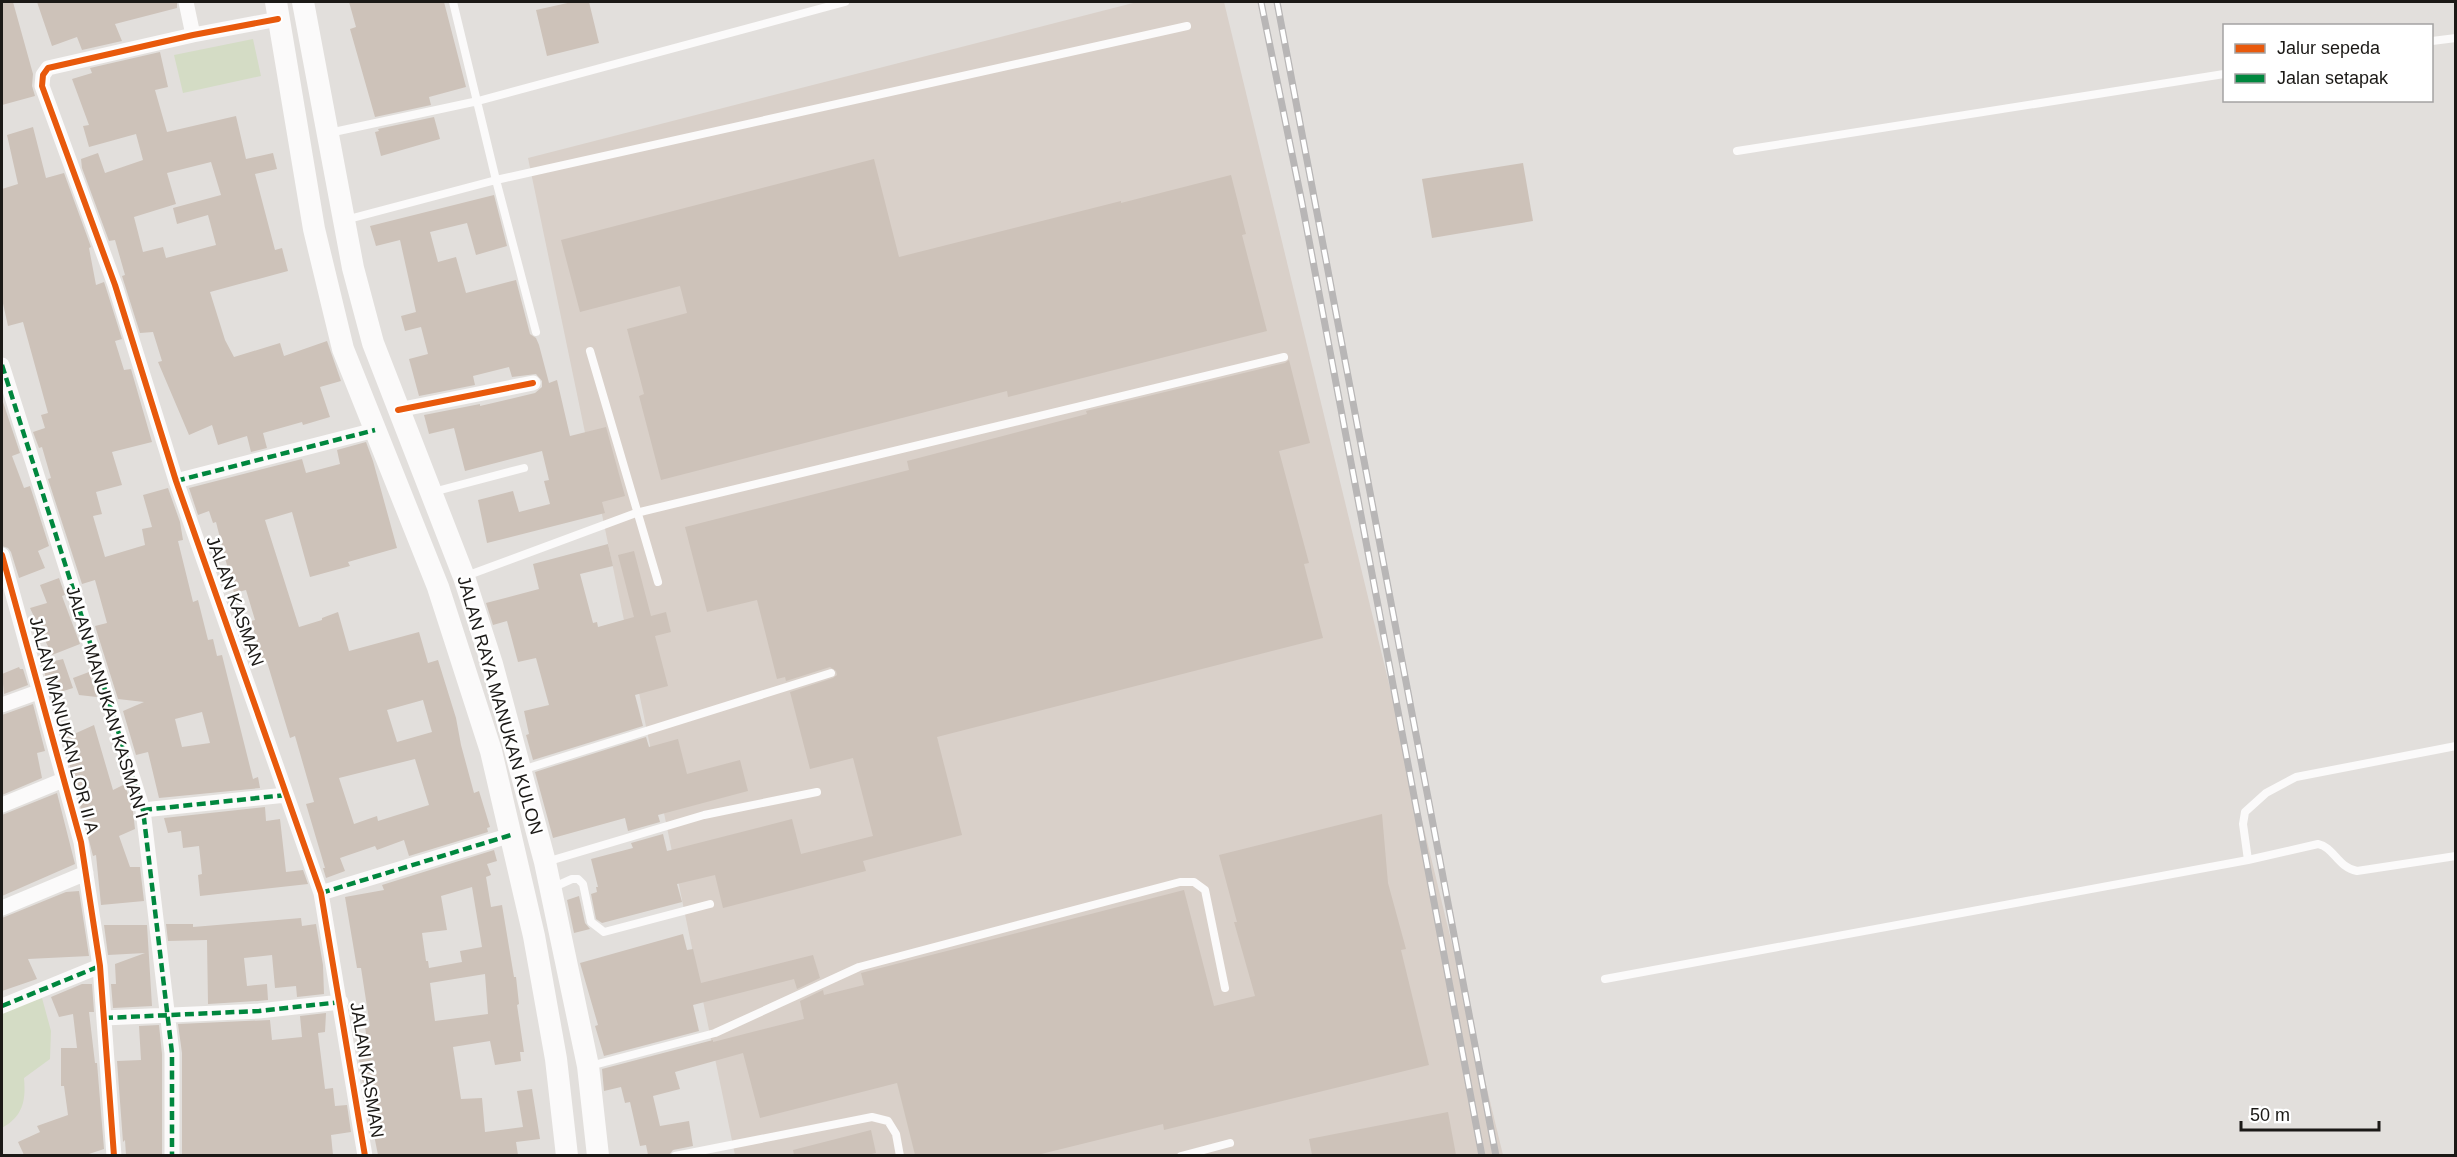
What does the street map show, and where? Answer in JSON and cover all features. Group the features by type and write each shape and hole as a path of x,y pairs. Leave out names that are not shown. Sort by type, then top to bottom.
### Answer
{"main road":[{"name":"JALAN RAYA MANUKAN KULON","path":"303,2 353,268 373,343 464,577 492,664 545,862 588,1066 598,1155"},
{"name":"JALAN RAYA MANUKAN KULON","path":"277,10 324,276 343,349 438,587 490,751 534,936 556,1059 567,1155"},
{"path":"404,502 430,493"}],"street":[{"path":"186,2 193,35 277,10"},
{"name":"JALAN KASMAN","path":"193,35 48,68 43,75 42,86 115,285 176,481 321,893 365,1155"},
{"name":"JALAN MANUKAN KASMAN I","path":"2,365 142,810 150,859 171,1053 172,1155"},
{"path":"398,410 533,383"},
{"path":"176,481 375,430"},
{"name":"JALAN MANUKAN LOR II A","path":"2,555 6,589 81,842 100,966 114,1155"},
{"path":"2,705 38,692"},
{"path":"2,805 63,780"},
{"path":"142,810 286,795"},
{"path":"321,893 511,835"},
{"path":"2,908 86,873"},
{"path":"2,1006 100,966"},
{"path":"104,1018 259,1011 341,1002"}],"lane":[{"path":"453,2 536,332"},
{"path":"327,134 478,101 845,2"},
{"path":"344,220 496,180 1187,26"},
{"path":"2433,41 2456,38"},
{"path":"1737,151 2223,74"},
{"path":"590,351 658,582"},
{"path":"464,577 636,513 1284,357"},
{"path":"430,493 524,468"},
{"path":"521,770 831,673"},
{"path":"2248,860 2243,824 2245,812 2266,793 2296,777 2456,746"},
{"path":"545,862 704,815 818,792"},
{"path":"1605,979 2248,860 2318,844 2323,845 2348,869 2357,871 2456,856"},
{"path":"550,889 572,879 578,879 583,884 591,922 604,932 710,904"},
{"path":"588,1066 715,1033 859,967 1180,882 1194,882 1205,890 1225,988"},
{"path":"675,1155 872,1117 888,1121 896,1134 900,1155"},
{"path":"1181,1155 1230,1143"}],"shaded area":[{"path":"1137,2 1224,2 1503,1155 735,1155 528,158"}],"green space":[{"path":"253,39 261,76 183,93 174,55"},
{"path":"42,998 51,1031 50,1059 24,1078 22,1107 15,1118 2,1128 2,1012"}],"building":[{"path":"2,2 13,2 33,74 32,86 35,96 2,105"},
{"path":"37,2 177,2 177,8 115,24 122,41 82,50 77,37 52,46"},
{"path":"349,2 444,2 466,87 429,97 431,105 375,117 350,29 356,27"},
{"path":"572,2 589,2 599,43 547,56 536,10"},
{"path":"160,52 168,87 155,90 167,132 236,116 246,159 273,153 277,169 255,174 275,250 282,248 288,271 210,292 225,340 234,357 280,343 284,356 327,341 341,381 320,387 330,417 263,433 267,448 251,452 247,436 218,445 212,425 189,435 158,362 162,361 153,332 140,333 122,276 125,275 115,240 109,241 82,168 81,159 98,153 105,173 143,160 136,134 89,147 83,126 89,125 72,79 92,73 90,68","holes":["211,162 221,195 173,208 177,224 208,215 216,245 166,258 163,247 143,252 134,217 176,204 167,173"]},
{"path":"434,117 440,139 381,156 375,132 379,131 378,129"},
{"path":"33,127 46,178 64,173 91,247 89,248 96,285 104,282 122,339 115,341 124,370 131,369 152,442 112,452 122,485 96,492 102,514 93,516 105,557 145,545 142,529 152,527 143,495 168,488 180,522 183,540 178,541 193,602 198,600 208,640 213,639 217,656 222,655 253,779 258,777 260,788 159,798 148,752 136,755 123,711 144,702 118,699 95,626 107,623 95,580 82,584 48,479 51,478 42,447 39,448 33,432 45,428 41,415 48,413 23,322 8,326 2,299 2,189 18,184 7,135","holes":["202,712 210,743 182,747 175,719"]},
{"path":"874,159 899,257 1231,175 1246,234 1242,235 1267,331 1008,397 1007,391 661,480 639,396 644,394 627,329 687,313 680,286 580,312 561,240"},
{"path":"1523,163 1533,221 1432,238 1422,179"},
{"path":"494,195 507,246 476,255 467,223 430,232 438,262 456,257 466,293 516,280 530,334 536,338 539,345 549,383 557,380 570,436 606,427 625,496 602,502 605,513 487,543 478,500 513,491 519,512 550,504 544,481 549,480 542,451 465,471 454,428 429,434 424,415 480,404 480,406 535,393 542,387 542,381 536,374 512,377 509,367 473,376 475,385 419,396 409,359 428,354 421,327 405,331 401,316 416,312 400,240 376,246 370,226"},
{"path":"1289,360 1310,443 1279,451 1309,563 1304,564 1323,638 937,737 962,835 863,861 866,871 723,908 715,875 677,884 682,902 602,923 596,919 591,894 597,892 596,887 598,887 591,859 633,848 631,843 663,834 667,851 792,819 801,854 873,836 853,758 810,769 790,692 833,678 837,675 836,671 830,667 786,681 785,677 777,679 757,600 707,612 685,527 909,470 907,461 1087,414 1086,411 1285,363"},
{"path":"2,399 20,453 12,456 24,488 30,486 49,546 38,551 45,568 19,578 11,552 2,546"},
{"path":"366,442 397,548 348,562 350,566 310,577 292,512 265,520 299,627 338,612 349,651 419,632 428,663 438,660 456,718 474,793 479,791 490,827 487,828 488,832 409,856 404,840 377,850 375,846 340,858 345,871 326,878 306,804 314,802 295,736 290,738 267,662 263,663 251,621 255,620 246,590 234,593 216,522 213,523 209,511 198,515 189,488 302,459 306,473 340,464 337,450","holes":["423,700 432,732 397,742 387,710","415,759 429,805 378,821 377,816 354,824 339,778"]},
{"path":"608,544 613,566 580,574 593,623 597,622 598,627 634,617 618,555 634,551 651,616 666,612 671,632 655,636 668,686 635,695 643,726 533,760 526,735 529,734 524,711 549,705 536,658 518,662 507,621 493,625 486,603 539,589 533,564"},
{"path":"59,578 65,595 62,596 80,644 52,655 30,608 47,603 40,585"},
{"path":"63,659 73,688 51,695 42,664"},
{"path":"19,667 23,669 28,685 4,694 2,674"},
{"path":"89,672 97,697 79,695 73,678"},
{"path":"33,704 45,751 37,753 42,778 2,795 2,715"},
{"path":"94,725 113,790 125,784 133,812 135,829 119,836 130,867 140,867 144,901 101,905 96,855 93,856 63,739"},
{"path":"646,737 649,747 678,739 687,774 740,760 748,791 658,815 660,822 628,831 625,818 553,838 535,772"},
{"path":"57,793 75,864 2,896 2,815"},
{"path":"265,807 266,821 280,819 286,872 303,870 308,884 200,896 198,875 202,874 199,846 183,848 181,831 168,833 164,818"},
{"path":"1382,814 1388,883 1406,949 1401,950 1429,1065 1164,1130 1163,1124 1037,1155 915,1155 897,1083 760,1118 743,1053 675,1072 680,1089 653,1096 660,1126 689,1121 693,1146 673,1150 669,1155 648,1155 646,1145 640,1146 630,1102 625,1103 621,1087 604,1091 602,1069 804,1019 800,1001 823,990 824,995 864,985 861,973 1184,890 1214,1006 1255,996 1234,922 1237,922 1219,855"},
{"path":"494,850 497,861 487,864 491,875 486,877 491,907 502,905 514,977 516,977 519,1004 517,1005 524,1052 520,1052 521,1061 495,1065 490,1041 453,1047 461,1099 482,1098 485,1132 523,1127 517,1091 532,1089 540,1139 516,1142 518,1155 378,1155 373,1130 371,1130 357,1048 368,1046 365,1027 370,1026 361,968 357,968 345,897 384,890 382,885","holes":["472,887 482,947 460,951 462,962 429,968 422,933 447,930 441,896","485,974 488,1014 435,1021 430,983"]},
{"path":"79,891 89,956 28,959 37,979 2,991 2,918 66,892"},
{"path":"579,896 585,923 590,929 574,933 567,900"},
{"path":"301,918 302,926 316,924 323,965 324,994 297,997 296,986 275,988 272,955 244,958 247,986 267,984 268,1000 208,1004 207,940 168,941 166,924 193,924 193,927"},
{"path":"104,925 147,925 152,1006 113,1008 111,984 116,984 115,964 145,953 108,955"},
{"path":"683,934 687,950 693,949 701,983 813,955 820,978 797,989 794,979 693,1005 699,1031 604,1056 595,1026 598,1025 580,963"},
{"path":"82,984 92,984 94,1012 89,1012 95,1063 97,1063 104,1149 86,1155 24,1155 18,1142 40,1132 37,1126 68,1115 64,1086 61,1086 61,1048 77,1048 73,1014 59,1017 51,997"},
{"path":"326,1013 325,1032 318,1033 325,1089 333,1088 335,1106 347,1105 351,1132 331,1135 333,1155 182,1155 182,1053 178,1024 270,1020 272,1040 302,1037 300,1016"},
{"path":"159,1025 162,1054 162,1155 126,1155 117,1061 141,1060 139,1026"},
{"path":"1448,1112 1456,1155 1312,1155 1309,1139"},
{"path":"871,1130 876,1153 794,1155 793,1150"}],"railway":[{"path":"1261,2 1302,203 1482,1156"},
{"path":"1277,2 1496,1156"}],"marked path":[{"path":"2,365 143,810 172,1053 172,1156"},
{"path":"176,481 375,430"},
{"path":"143,810 286,795"},
{"path":"321,893 511,835"},
{"path":"2,1006 100,966"},
{"path":"104,1018 259,1011 341,1002"}],"cycle path":[{"path":"278,19 193,35 48,68 43,75 42,86 115,285 176,481 321,893 365,1156"},
{"path":"398,410 533,383"},
{"path":"2,555 81,842 100,966 114,1156"}]}
